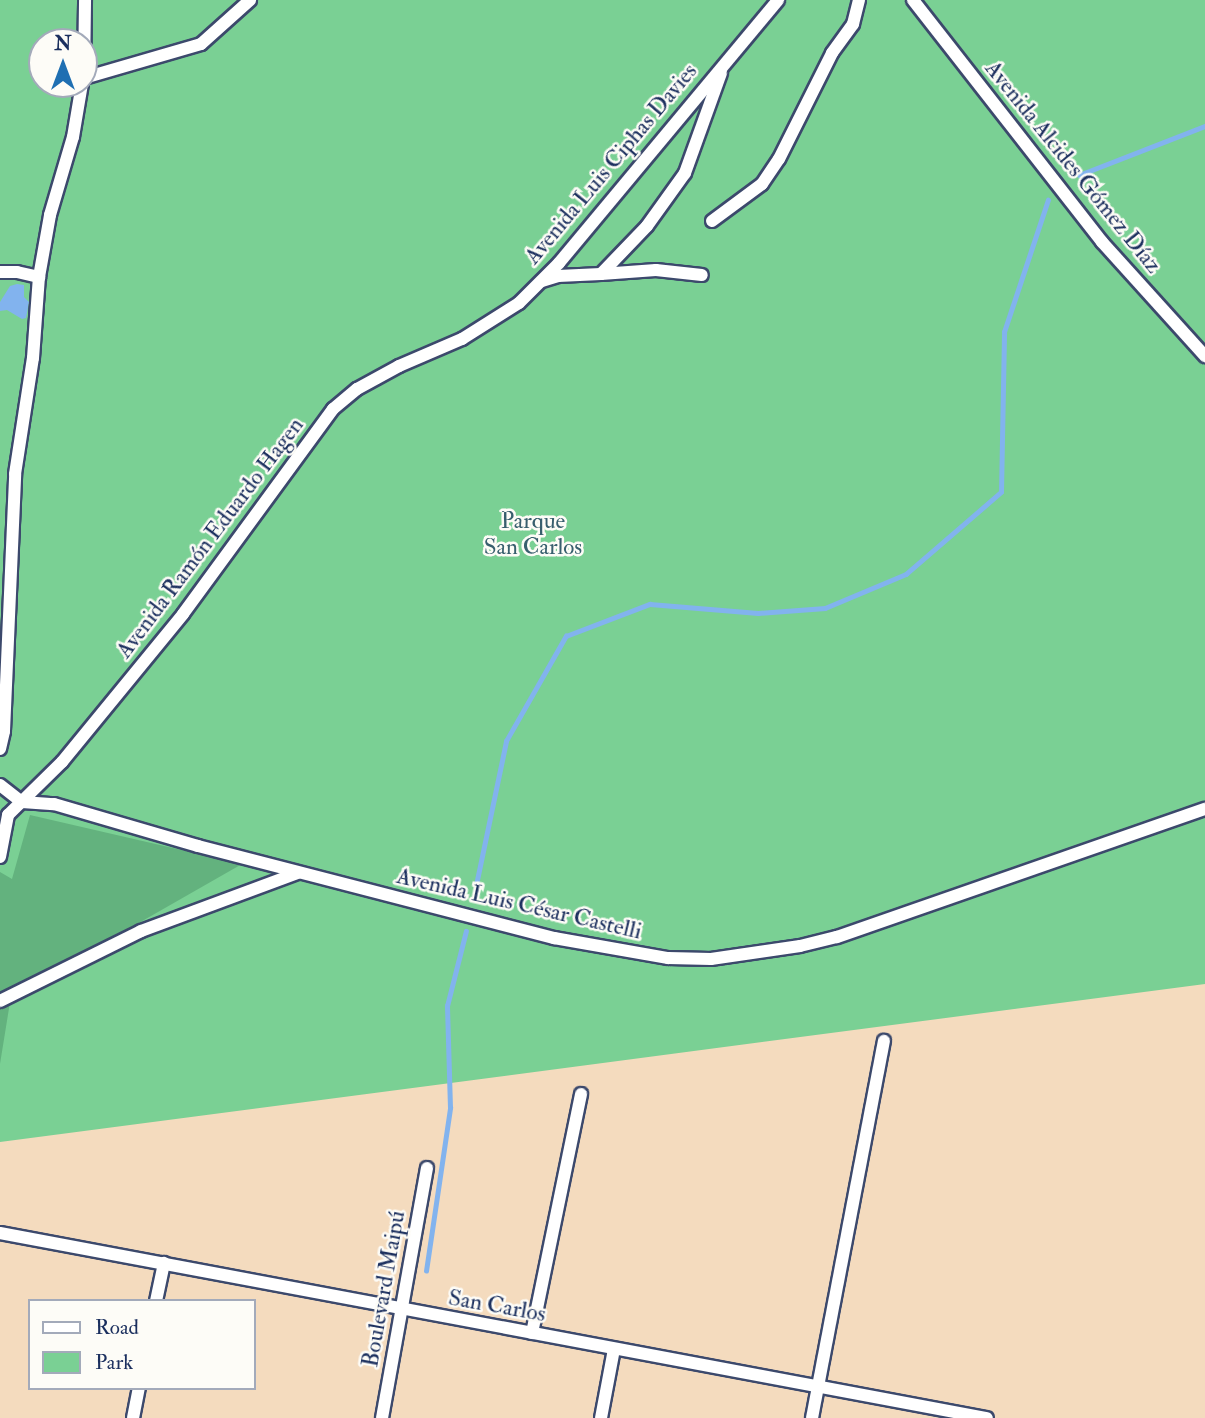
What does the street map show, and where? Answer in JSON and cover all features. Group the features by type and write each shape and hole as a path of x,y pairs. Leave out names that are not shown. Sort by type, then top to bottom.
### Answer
{"street":[{"path":"85,0 85,28"},
{"path":"98,72 201,44 250,0"},
{"name":"Avenida Luis Ciphas Davies","path":"462,339 519,303 559,263 778,0"},
{"path":"712,220 762,184 779,159 832,53 853,24 859,0"},
{"name":"Avenida Alcides Gómez Díaz","path":"913,0 1102,242 1205,356"},
{"path":"601,274 647,226 685,173 724,63"},
{"path":"0,749 4,731 15,474 33,358 39,277 50,215 73,137 80,98"},
{"path":"519,303 542,281 558,276 656,270 702,275"},
{"path":"0,272 39,277"},
{"name":"Avenida Ramón Eduardo Hagen","path":"0,857 8,816 62,762 183,614 333,410 367,383 462,339"},
{"path":"0,785 22,802"},
{"name":"Avenida Luis César Castelli","path":"22,802 38,800 54,804 554,938 668,958 710,959 800,946 837,936 1205,808"},
{"path":"0,1001 141,931 300,872"},
{"path":"812,1418 884,1041"},
{"path":"532,1333 581,1094"},
{"name":"Boulevard Maipú","path":"382,1418 427,1168"},
{"name":"San Carlos","path":"0,1233 987,1418"},
{"path":"156,1299 164,1263"},
{"path":"601,1418 614,1349"},
{"path":"133,1418 139,1390"}],"green space":[{"name":"Parque San Carlos","path":"0,0 1205,0 1205,984 0,1142"},
{"path":"30,815 242,864 11,996 0,1064 0,872 12,879"}],"water":[{"path":"24,285 24,297 29,302 26,318 22,319 7,310 0,311 0,302 10,286"}],"waterway":[{"path":"1079,175 1205,126"},
{"path":"476,885 506,741 566,636 650,604 758,613 825,608 906,574 1001,492 1004,332 1048,200"},
{"path":"426,1271 450,1108 447,1006 466,931"}]}
